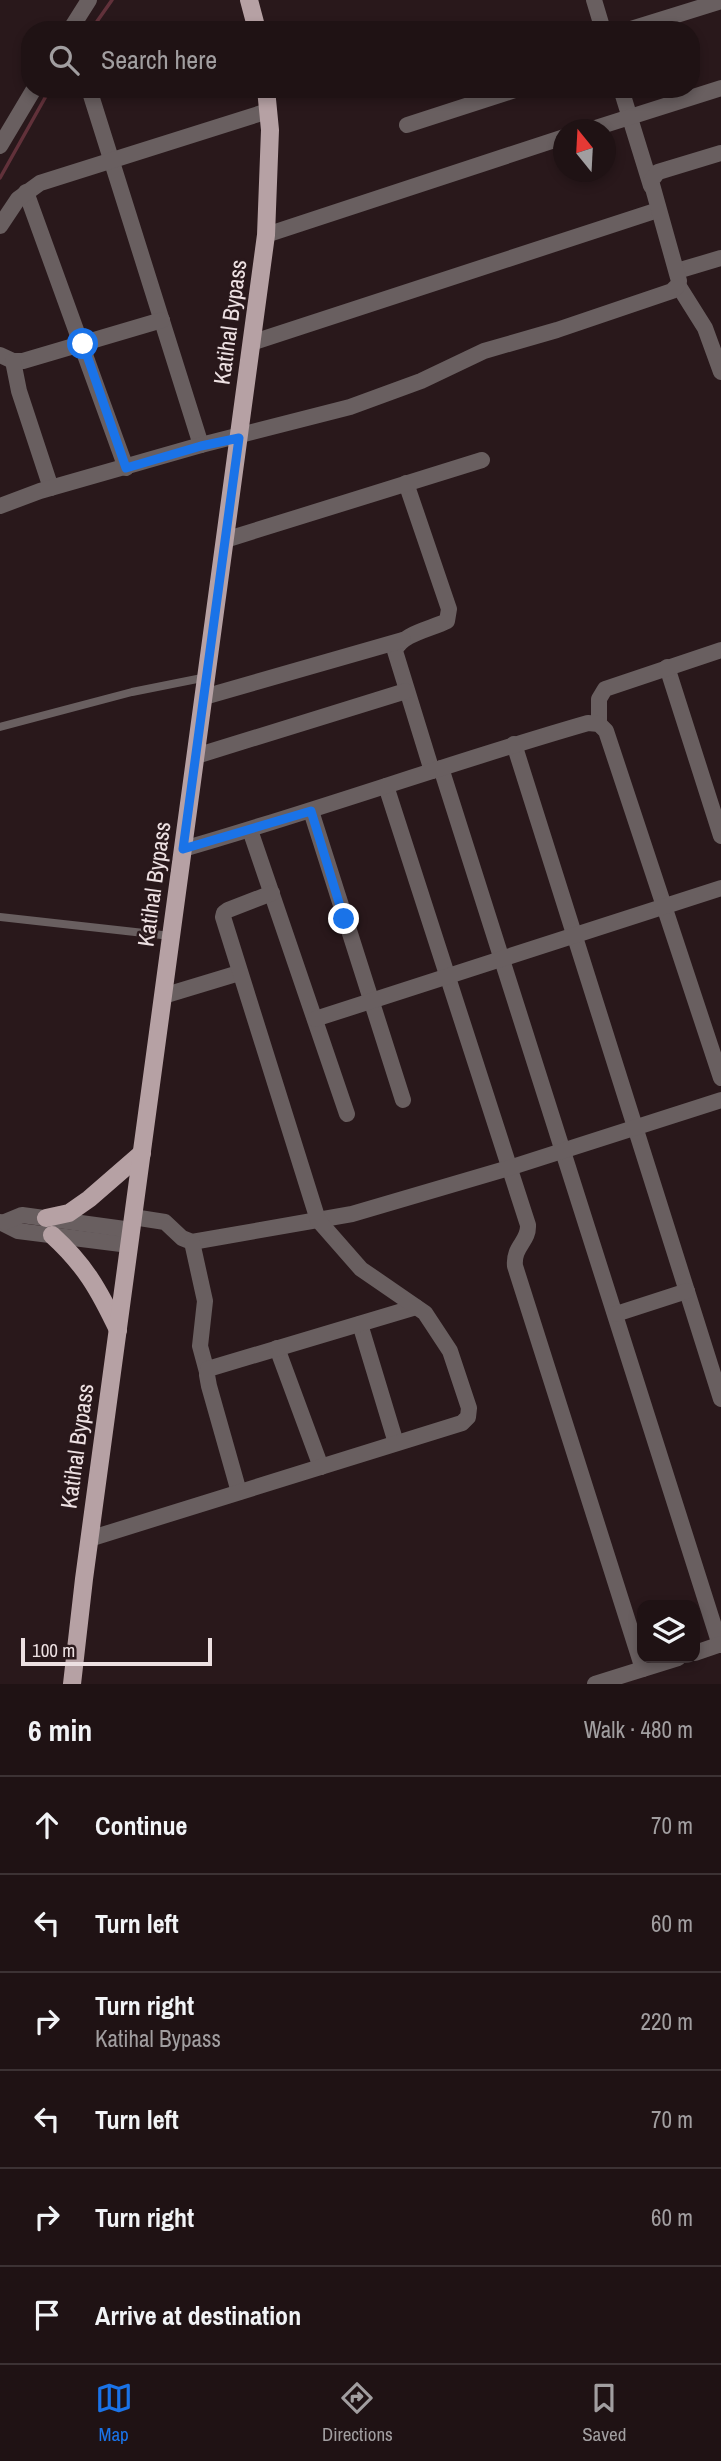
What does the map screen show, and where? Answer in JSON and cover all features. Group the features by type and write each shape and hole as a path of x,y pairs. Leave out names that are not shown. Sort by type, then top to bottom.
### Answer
{"main road":[{"path":"249,0 255,21"},
{"name":"Katihal Bypass","path":"72,1684 89,1539 266,234 270,130 267,98"},
{"path":"118,1330 95,1282 49,1226 89,1199 142,1153"}],"street":[{"path":"76,21 89,0"},
{"path":"594,0 600,21"},
{"path":"657,21 721,1"},
{"path":"700,95 721,88"},
{"path":"0,146 29,98"},
{"path":"92,98 201,446"},
{"path":"407,125 490,98"},
{"path":"624,98 678,278 705,328 721,372"},
{"path":"616,121 689,98"},
{"path":"0,226 26,192 40,183 268,111"},
{"path":"266,234 553,141"},
{"path":"651,186 651,181 658,172 721,153"},
{"path":"26,192 126,468"},
{"path":"251,343 658,210"},
{"path":"0,506 51,488 350,407 421,381 484,351 672,291 678,278 721,258"},
{"path":"6,358 23,362 162,320"},
{"path":"6,358 51,488"},
{"path":"225,540 482,460"},
{"path":"204,698 404,640 444,623 449,614 406,484"},
{"path":"404,640 396,646 395,651 406,691 502,960 721,1645 700,1651"},
{"path":"599,724 598,699 605,689 721,650"},
{"path":"667,667 720,827"},
{"path":"196,756 406,691"},
{"path":"183,849 311,811 514,744 588,723 599,724 606,731 721,1078"},
{"path":"514,744 721,1399"},
{"path":"386,786 528,1225 528,1235 516,1252 515,1266 643,1669"},
{"path":"311,811 403,1100"},
{"path":"250,830 347,1114"},
{"path":"315,1019 721,888"},
{"path":"89,1539 462,1423 469,1412 450,1351 425,1313 361,1269 318,1220 239,973 224,913 272,893"},
{"path":"163,996 239,973"},
{"path":"2,1222 22,1215 49,1226 131,1231 165,1222 182,1238 192,1242 352,1214 509,1168 721,1100"},
{"path":"192,1242 205,1301 200,1346 239,1492"},
{"path":"616,1314 687,1291"},
{"path":"207,1371 416,1307"},
{"path":"360,1324 396,1443"},
{"path":"276,1348 321,1467"},
{"path":"595,1684 662,1663"}],"lane":[{"path":"0,727 132,692 206,677"},
{"path":"0,917 171,936"}],"waterway":[{"path":"97,21 112,0"},
{"path":"0,178 45,98"}],"route":[{"path":"83,344 126,468 239,438 183,849 311,811 344,919"}]}
